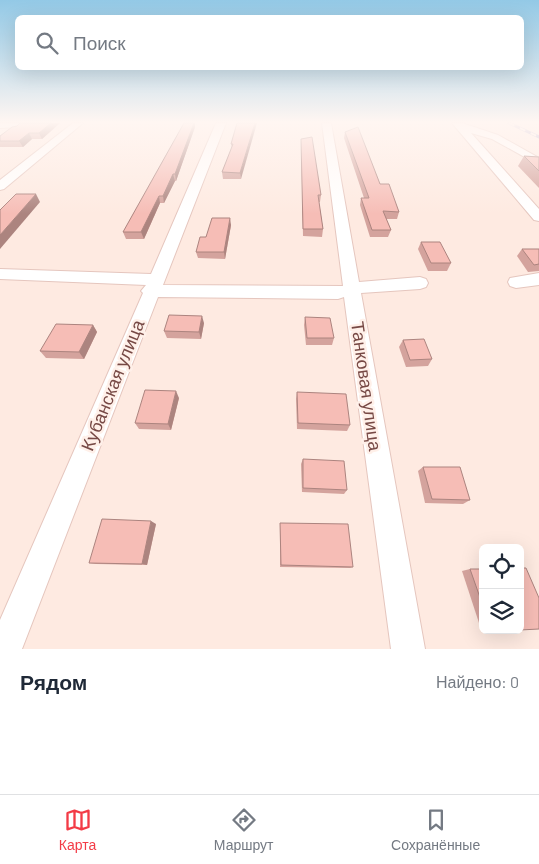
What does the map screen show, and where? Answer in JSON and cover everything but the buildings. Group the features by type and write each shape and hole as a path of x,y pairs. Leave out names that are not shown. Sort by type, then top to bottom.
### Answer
{"street":[{"path":"0,186 41,153"},
{"name":"Кубанская улица","path":"5,649 208,153"},
{"name":"Танковая улица","path":"331,153 408,649"},
{"path":"484,153 539,217"},
{"path":"524,153 539,162"},
{"path":"0,274 153,286 301,294 338,293 365,286 420,283"},
{"path":"516,282 539,279"}]}
